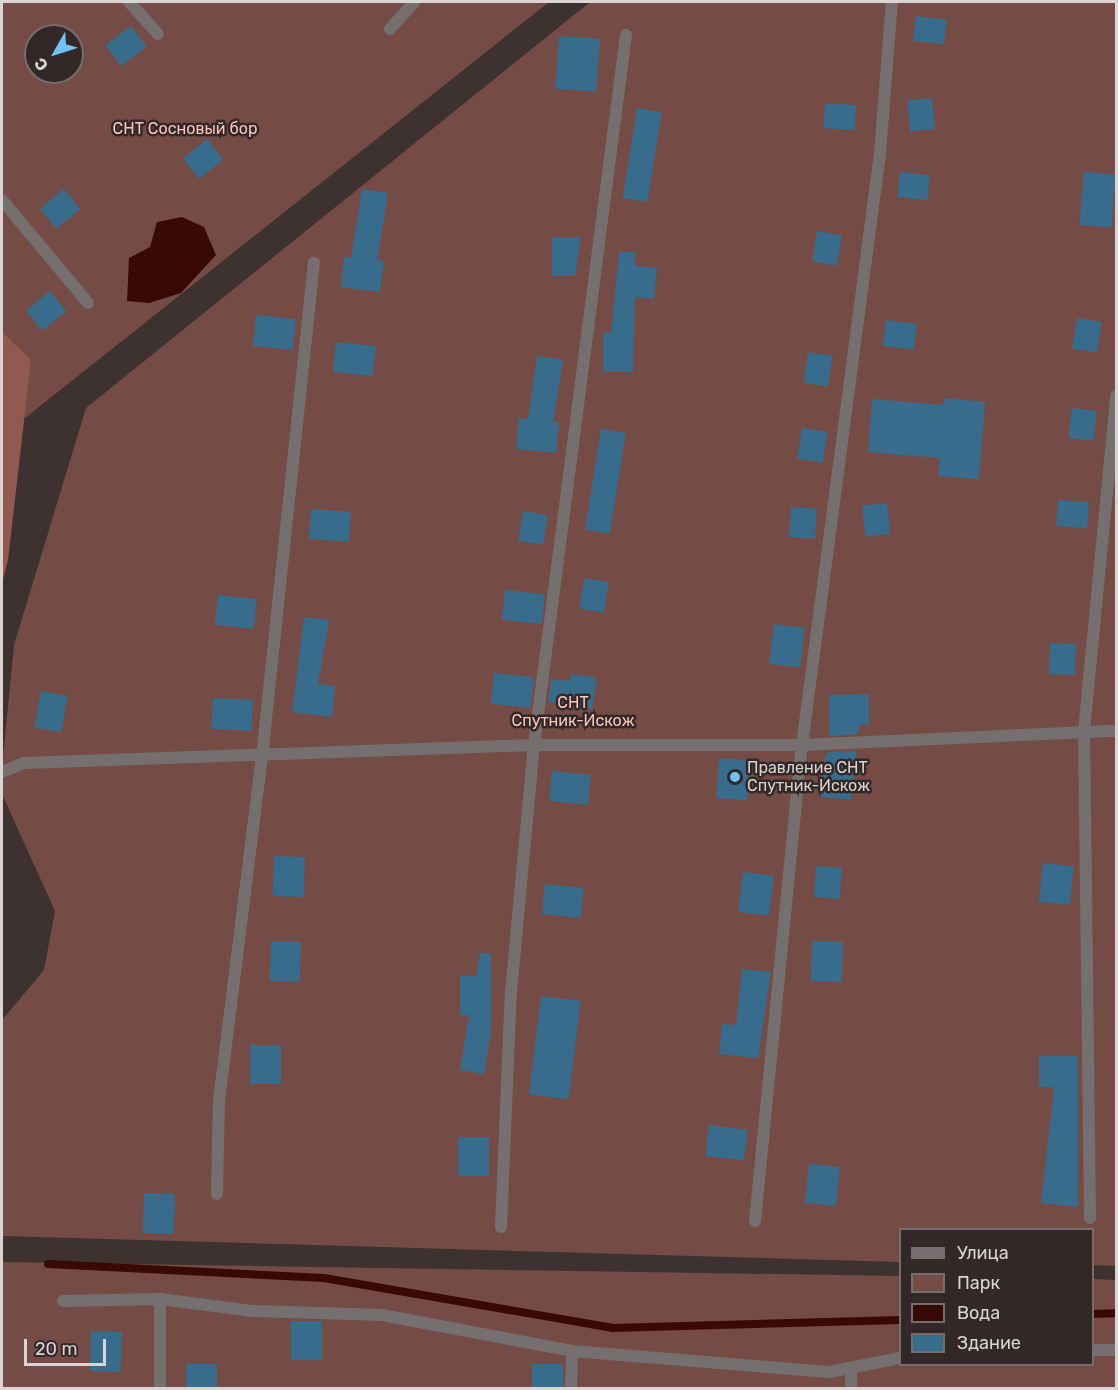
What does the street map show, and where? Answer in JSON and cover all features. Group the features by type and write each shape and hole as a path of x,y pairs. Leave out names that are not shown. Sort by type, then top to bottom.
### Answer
{"street":[{"path":"129,2 158,34"},
{"path":"390,29 414,2"},
{"path":"755,1221 802,745 880,153 892,2"},
{"path":"501,1227 511,993 534,745 626,34"},
{"path":"2,200 88,303"},
{"path":"217,1194 219,1101 262,757 314,263"},
{"path":"1090,1218 1084,731 1116,396"},
{"path":"2,772 24,763 262,757 534,745 802,745 1116,731"},
{"path":"160,1299 160,1389"},
{"path":"63,1301 160,1299 253,1311 382,1315 572,1351 829,1372 899,1358"},
{"path":"1094,1350 1116,1350"},
{"path":"571,1389 572,1351"},
{"path":"851,1368 851,1389"}],"green space":[{"name":"СНТ Сосновый бор","path":"2,2 549,2 25,418 2,390"},
{"name":"СНТ Спутник-Искож","path":"590,2 1116,2 1116,1266 1094,1265 1094,1228 899,1228 899,1262 2,1236 2,1020 44,970 55,911 2,794 2,768 14,645 86,408"},
{"path":"2,1262 899,1276 899,1366 1094,1366 1094,1279 1116,1280 1116,1388 2,1388"}],"shaded area":[{"path":"2,332 31,360 8,560 2,583"}],"water":[{"path":"182,217 204,227 216,255 181,293 149,303 127,301 129,258 150,247 157,222"}],"building":[{"path":"916,16 947,20 944,45 913,41"},
{"path":"131,26 147,47 121,66 105,45"},
{"path":"559,36 600,39 596,92 555,89"},
{"path":"932,98 935,129 910,131 907,101"},
{"path":"825,103 856,105 854,130 823,128"},
{"path":"637,108 662,112 647,202 623,198"},
{"path":"207,139 223,159 199,179 183,159"},
{"path":"900,172 930,175 927,200 897,197"},
{"path":"1084,172 1116,175 1111,228 1079,225"},
{"path":"64,189 80,209 56,229 40,209"},
{"path":"362,189 388,193 377,260 384,261 380,292 341,287 344,257 351,258"},
{"path":"817,231 842,235 837,266 812,262"},
{"path":"552,237 581,237 575,276 552,276"},
{"path":"619,252 635,252 635,266 657,268 654,299 635,297 633,372 603,372 603,333 611,333"},
{"path":"50,291 66,311 42,331 26,311"},
{"path":"256,315 296,319 293,350 253,346"},
{"path":"1077,318 1102,322 1097,353 1072,349"},
{"path":"886,320 917,324 914,350 883,346"},
{"path":"336,342 376,346 373,376 333,372"},
{"path":"808,352 833,356 828,387 803,383"},
{"path":"537,356 563,360 553,422 559,422 556,453 516,449 519,418 528,419"},
{"path":"944,398 985,402 979,479 938,476 940,458 868,452 872,399 943,405"},
{"path":"1072,408 1097,411 1093,441 1068,438"},
{"path":"802,428 828,432 823,463 797,459"},
{"path":"601,429 626,433 610,534 585,530"},
{"path":"1058,500 1089,502 1087,528 1056,526"},
{"path":"887,503 890,534 865,536 862,506"},
{"path":"791,507 817,509 815,539 789,537"},
{"path":"311,509 351,512 349,542 309,539"},
{"path":"523,511 548,515 543,545 518,541"},
{"path":"584,578 609,582 604,613 579,609"},
{"path":"505,590 545,594 542,624 502,620"},
{"path":"218,595 257,599 254,629 215,625"},
{"path":"304,617 329,620 318,684 335,686 332,717 292,712"},
{"path":"774,624 805,628 800,667 769,664"},
{"path":"1050,643 1076,644 1075,675 1049,674"},
{"path":"494,673 534,677 531,708 491,704"},
{"path":"571,674 597,678 592,709 548,702 551,679 570,681"},
{"path":"41,691 68,696 61,732 35,727"},
{"path":"869,694 869,725 859,725 858,734 829,736 829,695"},
{"path":"213,698 253,700 251,731 211,729"},
{"path":"857,751 851,800 821,797 825,757 829,752"},
{"path":"719,758 750,760 747,800 716,798"},
{"path":"552,771 591,775 588,805 549,801"},
{"path":"274,856 305,857 304,897 273,896"},
{"path":"1043,863 1074,866 1070,905 1039,902"},
{"path":"816,866 842,868 840,899 814,897"},
{"path":"743,872 774,876 769,915 738,912"},
{"path":"545,884 584,888 581,918 542,914"},
{"path":"271,941 301,942 300,982 270,981"},
{"path":"812,941 843,942 842,982 811,981"},
{"path":"480,953 491,954 491,1031 484,1074 460,1070 469,1015 460,1015 460,975 476,976"},
{"path":"742,969 771,972 758,1058 719,1054 722,1024 736,1025"},
{"path":"541,996 581,1001 569,1099 529,1094"},
{"path":"250,1045 281,1045 281,1084 250,1084"},
{"path":"1039,1056 1078,1056 1078,1207 1041,1203 1054,1087 1039,1087"},
{"path":"709,1125 748,1130 744,1161 705,1156"},
{"path":"458,1137 489,1137 489,1176 458,1176"},
{"path":"809,1164 840,1167 836,1206 805,1203"},
{"path":"144,1193 175,1194 174,1234 143,1233"},
{"path":"291,1321 322,1321 322,1360 291,1360"},
{"path":"91,1331 122,1332 121,1372 90,1371"},
{"path":"186,1364 217,1364 217,1388 186,1388"},
{"path":"532,1364 563,1364 563,1388 532,1388"}],"waterway":[{"path":"48,1264 324,1278 612,1328 899,1320"},
{"path":"1094,1314 1116,1313"}],"place":[{"name":"Правление СНТ Спутник-Искож","path":"735,777"}]}
